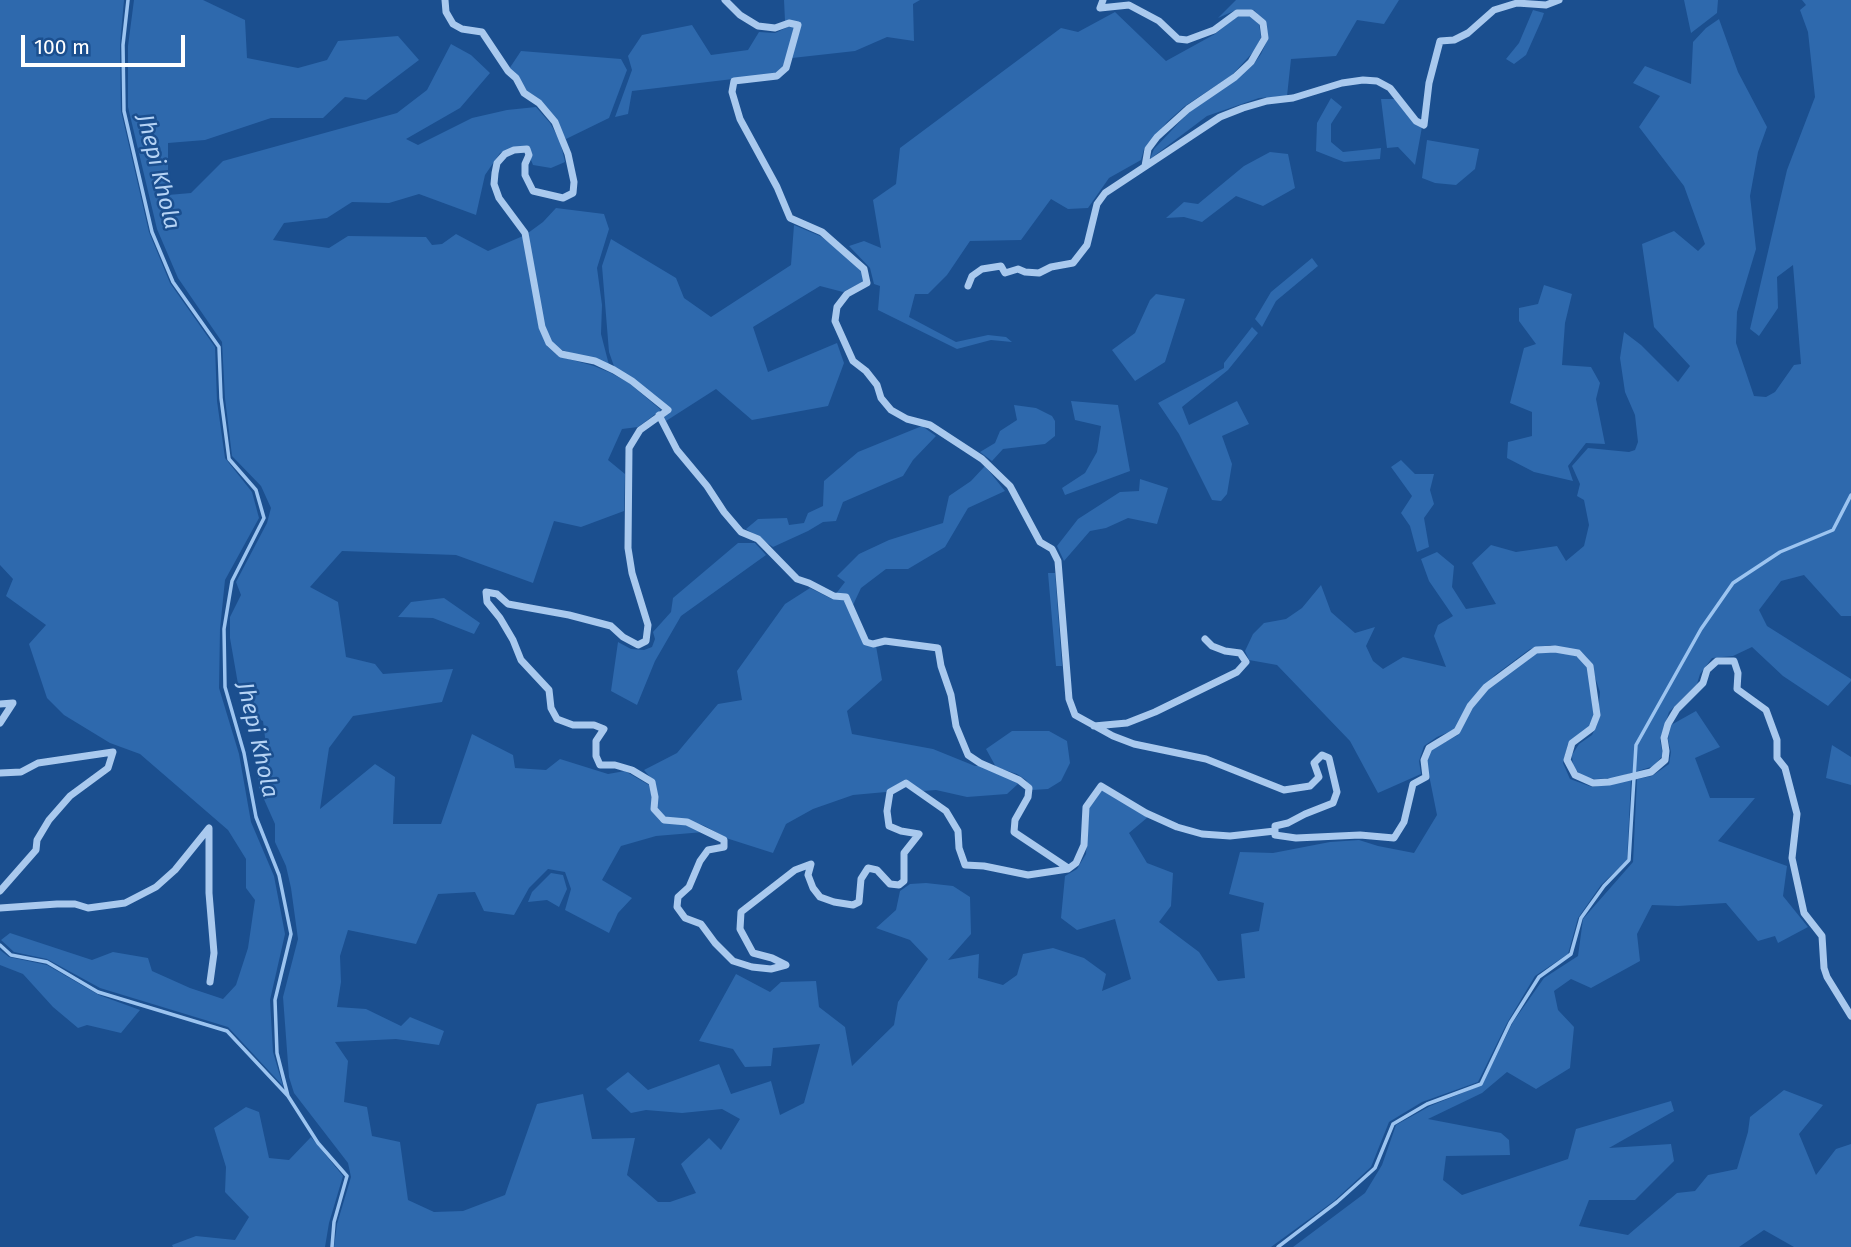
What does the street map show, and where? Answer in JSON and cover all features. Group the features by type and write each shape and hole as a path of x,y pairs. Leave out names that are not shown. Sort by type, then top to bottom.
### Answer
{"street":[{"path":"445,0 446,12 453,24 462,29 482,32 524,93 539,103 555,122 568,154 574,182 573,193 563,198 533,191 525,175 529,155 527,149 505,154 495,173 494,184 499,198 524,233 542,327 549,343 561,354 595,361 632,381 668,410 640,430 629,448 628,548 632,573 648,625 646,641 638,645 611,626 508,604 497,594 486,592 486,602 500,618 521,660 549,690 551,708 557,719 573,725 594,725 604,729 596,741 596,756 600,765 615,765 632,770 652,782 654,809 664,820 687,822 724,839 723,848 708,850 700,860 689,887 678,897 677,908 685,918 701,924 733,961 771,969 786,965 753,953 740,929 741,912 795,870 811,864 808,876 813,888 820,897 834,902 853,905 859,902 861,879 868,867 877,870 890,884 899,885 904,881 904,853 919,834 901,831 889,825 887,811 890,792 906,783 946,811 958,831 959,848 965,865 984,866 1028,876 1068,869 1076,863 1084,845 1086,807 1101,786 1146,813 1177,827 1202,834 1230,836 1275,831"},
{"path":"725,0 740,15 758,26 775,29 789,23 798,25 786,68 777,76 734,81 733,92 740,119 777,187 790,218 821,232 864,269 867,283 847,294 837,307 835,321 853,361 877,384 881,398 891,410 907,419 930,425 982,459 1010,486 1040,542 1052,549 1058,561 1069,699 1075,715 1090,726 1134,744 1206,759 1284,790 1310,786 1319,777 1314,763 1322,755 1329,758 1337,792 1333,803 1288,824 1275,826 1275,835 1296,838 1360,835 1394,838 1404,822 1413,784 1426,776 1424,760 1429,748 1457,732 1470,706 1486,687 1536,650 1555,649 1578,653 1590,666 1597,715 1592,728 1572,743 1567,760 1575,775 1593,783 1651,772 1665,760 1664,738 1677,709 1703,683 1707,670 1717,661 1734,661 1738,673 1737,689 1766,710 1777,740 1777,758 1785,768 1797,814 1792,858 1804,913 1822,936 1827,977 1851,1016"},
{"path":"1102,0 1100,8 1129,5 1159,21 1178,39 1187,40 1214,30 1237,13 1251,13 1263,23 1265,38 1251,62 1235,77 1188,109 1157,137 1148,149 1145,166"},
{"path":"968,286 972,276 982,269 1000,266 1004,273 1018,269 1039,274 1051,267 1073,263 1087,245 1097,204 1105,192 1220,117 1267,101 1293,99 1342,83 1363,80 1377,81 1390,88 1416,121 1424,125 1429,83 1440,41 1454,40 1468,33 1494,10 1517,3 1546,5 1559,0"},
{"path":"659,415 677,450 741,532 758,539 797,579 834,596 846,597 866,642 873,644 885,640 938,648 956,726 968,755 980,764 1019,780 1029,788 1028,797 1015,820 1014,832 1068,869"},
{"path":"1090,726 1126,723 1155,712 1237,672 1246,663 1240,653 1212,646 1205,639"},
{"path":"0,704 13,703 0,723"},
{"path":"0,773 21,772 38,763 113,752 108,768 70,796 49,820 37,841 36,850 0,891"},
{"path":"0,908 75,904 88,908 125,903 156,887 175,870 209,828 209,893 214,953 210,982"}],"shaded area":[{"path":"0,0 124,0 120,45 121,111 149,232 170,283 215,347 217,401 225,458 252,492 259,518 225,580 220,629 219,688 239,754 251,822 274,876 285,934 270,1000 273,1052 283,1086 228,1027 100,988 47,959 14,952 1,940 10,933 92,960 113,952 148,958 152,971 223,999 236,985 248,948 255,900 246,888 246,859 228,830 140,754 110,743 64,715 47,698 29,644 46,625 6,596 13,579 0,565"},
{"path":"134,0 203,0 245,20 247,58 298,68 327,60 338,41 398,36 419,60 366,100 345,97 323,118 271,118 205,140 168,143 168,195 191,193 223,161 397,113 427,90 451,44 471,55 490,73 460,108 406,139 418,145 472,118 536,107 550,123 560,141 565,162 551,168 533,165 530,147 500,153 485,175 476,215 419,194 389,203 352,202 327,218 284,223 273,240 329,248 348,236 426,237 432,245 442,244 456,234 488,251 523,236 539,328 547,346 558,356 594,366 629,383 661,410 638,427 622,429 608,460 625,474 624,511 581,527 554,521 533,583 456,555 342,551 310,587 338,602 346,657 375,664 383,674 453,669 442,702 353,716 329,748 320,809 375,764 395,777 393,824 441,824 472,734 513,755 515,768 546,770 560,759 608,774 625,771 649,785 651,810 660,821 687,824 704,832 656,836 621,846 602,880 632,898 618,913 609,933 565,910 571,889 565,872 548,869 529,888 514,915 484,911 475,892 438,894 416,944 348,930 340,956 341,982 337,1007 366,1009 401,1026 410,1017 444,1031 439,1045 396,1039 335,1042 348,1061 344,1102 367,1107 372,1136 400,1142 408,1200 434,1212 463,1211 505,1195 537,1104 583,1094 592,1139 635,1138 627,1175 658,1202 670,1202 696,1193 681,1164 709,1138 721,1150 740,1119 722,1109 682,1113 646,1110 631,1113 606,1089 628,1072 648,1090 719,1064 731,1094 771,1081 780,1115 804,1103 820,1044 773,1048 771,1066 745,1067 733,1049 699,1041 736,974 770,992 781,982 816,981 819,1007 845,1027 852,1066 894,1025 898,1002 928,959 910,940 876,928 896,910 900,891 910,884 953,886 970,897 971,934 948,960 979,954 978,978 1003,985 1017,975 1023,954 1053,948 1084,958 1106,974 1102,991 1131,979 1115,919 1077,930 1061,918 1065,876 1077,869 1086,854 1089,808 1102,790 1148,817 1129,833 1147,863 1173,873 1171,906 1159,922 1199,952 1218,981 1245,978 1241,934 1259,931 1264,903 1229,894 1240,852 1273,853 1330,842 1359,840 1414,853 1437,815 1426,760 1430,750 1458,735 1472,708 1487,689 1538,652 1553,651 1576,656 1588,666 1595,715 1590,728 1568,744 1563,763 1570,779 1592,787 1631,780 1627,860 1601,885 1578,918 1568,954 1535,976 1507,1023 1478,1082 1422,1102 1389,1122 1371,1167 1334,1201 1271,1247 334,1247 337,1224 351,1177 348,1163 294,1093 289,1077 283,997 298,939 286,866 275,842 275,824 259,788 258,770 267,753 263,721 243,713 230,638 230,617 241,595 236,582 267,523 271,508 261,486 232,456 222,342 178,278 157,229 128,107 128,46"},
{"path":"784,0 920,0 913,4 914,41 887,37 855,51 792,58 800,22 785,21"},
{"path":"1236,0 1399,0 1384,24 1357,20 1336,56 1291,59 1287,96 1259,98 1207,116 1150,159 1154,149 1188,113 1253,65 1261,54 1268,39 1266,24 1254,10 1236,10 1218,18"},
{"path":"1684,0 1718,0 1717,13 1691,33"},
{"path":"1802,0 1851,0 1851,616 1841,616 1804,575 1781,581 1759,610 1767,626 1851,681 1828,706 1783,676 1752,647 1733,656 1712,658 1700,674 1697,684 1669,712 1660,740 1663,755 1654,766 1615,778 1595,779 1583,777 1573,767 1572,755 1579,744 1592,735 1597,725 1600,692 1586,657 1550,645 1530,649 1495,675 1467,706 1456,729 1424,746 1419,761 1421,774 1378,793 1350,741 1277,665 1249,660 1245,651 1253,634 1264,623 1286,619 1302,608 1321,585 1331,612 1355,633 1375,627 1366,646 1373,661 1383,669 1403,657 1446,667 1434,636 1438,625 1453,616 1429,581 1421,559 1437,552 1454,566 1452,587 1466,609 1496,604 1472,563 1491,545 1516,552 1557,546 1566,561 1584,546 1589,525 1584,500 1577,496 1580,484 1572,466 1588,448 1629,452 1635,450 1638,442 1635,415 1625,392 1620,358 1624,332 1678,382 1690,366 1654,327 1642,244 1674,231 1698,251 1705,244 1684,186 1639,127 1660,96 1633,83 1645,66 1691,84 1693,42 1719,19 1738,72 1767,127 1758,152 1750,196 1756,249 1737,312 1736,343 1754,396 1766,397 1775,392 1794,365 1801,364 1793,265 1777,277 1778,308 1759,336 1750,329 1787,170 1815,97 1808,32 1800,10 1806,5"},
{"path":"1533,10 1544,13 1542,19 1526,55 1514,64 1506,59 1519,43"},
{"path":"1115,12 1166,61 1215,34 1238,16 1250,16 1259,24 1261,37 1255,50 1232,75 1185,106 1167,122 1144,149 1141,160 1109,178 1088,208 1068,209 1051,199 1021,240 970,241 947,275 928,294 915,294 909,317 956,342 988,335 1006,337 1012,342 991,340 957,349 878,310 880,286 874,284 870,268 849,246 864,241 881,248 873,200 896,184 900,148 1061,28 1078,32"},
{"path":"692,25 711,55 748,50 759,32 775,33 788,27 796,27 783,67 775,74 632,91 628,114 615,117 632,70 628,56 642,35"},
{"path":"521,51 621,59 627,70 609,118 566,139 509,69"},
{"path":"1331,98 1342,107 1331,124 1331,142 1343,152 1381,148 1380,159 1344,162 1316,151 1317,123"},
{"path":"1381,99 1397,99 1422,127 1415,165 1398,147 1387,148"},
{"path":"1427,140 1479,149 1475,169 1456,185 1435,183 1422,178"},
{"path":"1270,152 1288,154 1295,188 1263,206 1236,196 1202,222 1184,217 1166,218 1184,202 1198,204 1244,166"},
{"path":"556,208 604,214 609,229 597,268 602,305 601,334 609,365 562,350 550,341 544,327 528,233"},
{"path":"794,225 820,236 839,249 862,272 864,281 843,292 820,286 753,327 768,372 837,343 844,363 828,406 752,420 716,389 666,421 662,416 669,410 615,369 609,352 602,266 611,239 676,278 684,298 711,317 791,265"},
{"path":"1312,258 1318,266 1276,301 1262,327 1255,319 1271,292"},
{"path":"1544,285 1572,294 1565,323 1562,365 1591,367 1600,383 1596,399 1605,444 1586,443 1568,466 1573,481 1534,472 1507,458 1508,442 1532,436 1532,412 1510,403 1524,348 1536,344 1519,321 1519,308 1538,304"},
{"path":"1156,294 1185,299 1165,362 1135,381 1112,350 1135,333 1150,300"},
{"path":"1252,327 1258,333 1228,370 1182,407 1189,425 1237,401 1249,424 1222,436 1232,464 1227,494 1221,501 1212,500 1179,434 1158,403 1224,368 1224,363"},
{"path":"1071,401 1118,405 1130,471 1065,495 1062,488 1085,473 1097,452 1101,426 1075,420"},
{"path":"1014,405 1036,408 1052,416 1055,421 1055,436 1045,444 1003,449 992,461 980,452 995,443 1000,431 1017,420"},
{"path":"922,426 936,436 913,460 903,476 843,502 836,521 823,522 773,547 746,529 758,519 787,518 789,525 804,523 808,513 823,506 824,481 858,452"},
{"path":"1401,460 1415,474 1434,474 1430,490 1434,504 1424,518 1429,547 1417,552 1410,526 1401,513 1412,496 1391,467"},
{"path":"985,466 1005,491 968,508 945,547 908,569 886,569 861,588 853,605 835,595 845,582 837,576 859,554 889,540 943,523 949,496 971,481"},
{"path":"1140,479 1168,488 1157,524 1128,518 1106,528 1090,531 1064,561 1057,546 1078,519 1120,492 1139,491"},
{"path":"738,543 755,543 766,555 681,616 655,661 637,705 611,691 618,642 631,649 644,650 652,647 655,639 653,632 671,612 673,598"},
{"path":"1048,573 1055,573 1062,666 1056,666"},
{"path":"810,588 832,599 846,599 859,632 876,646 882,680 847,711 852,734 933,749 975,766 983,766 1019,783 1007,794 967,797 936,790 923,791 904,780 886,792 853,795 813,809 786,824 773,853 726,838 687,820 664,818 657,809 656,784 644,770 677,753 718,704 742,700 737,671 785,604"},
{"path":"444,598 480,623 474,634 433,618 398,617 411,602"},
{"path":"1696,711 1720,747 1695,758 1710,798 1755,798 1718,841 1787,866 1783,896 1808,927 1778,943 1775,936 1758,941 1726,903 1652,905 1637,934 1640,961 1591,988 1571,979 1554,991 1558,1010 1574,1027 1570,1068 1536,1089 1507,1072 1482,1093 1428,1119 1501,1133 1509,1140 1510,1155 1446,1156 1443,1180 1462,1195 1568,1159 1576,1129 1671,1101 1674,1111 1609,1148 1671,1144 1674,1161 1635,1200 1589,1200 1579,1226 1628,1235 1677,1193 1695,1191 1708,1175 1737,1169 1750,1117 1784,1090 1823,1105 1799,1134 1816,1175 1836,1149 1851,1144 1851,1247 1794,1247 1764,1230 1739,1247 1293,1247 1365,1193 1382,1165 1396,1125 1430,1106 1482,1085 1513,1022 1544,978 1578,956 1583,919 1633,862 1637,779 1652,776 1669,764 1671,752 1668,739 1671,725"},
{"path":"1012,731 1049,731 1067,741 1070,763 1061,781 1048,789 1032,790 1026,780 1017,774 996,767 986,749"},
{"path":"1832,745 1851,757 1851,785 1826,778"},
{"path":"551,873 563,875 567,889 559,907 547,900 528,902 532,892"},
{"path":"0,950 9,957 47,965 99,995 140,1010 121,1033 87,1025 78,1028 53,1007 23,974 0,965"},
{"path":"246,1107 259,1112 269,1158 289,1160 311,1137 343,1176 325,1247 173,1247 172,1245 196,1236 235,1240 249,1217 225,1192 226,1167 214,1128"}],"waterway":[{"name":"Jhepi Khola","path":"128,0 123,45 124,111 152,232 173,282 219,347 221,398 229,459 256,490 264,518 232,581 224,629 225,687 244,753 256,817 279,875 291,934 275,1000 277,1053 288,1096 318,1143 347,1176 334,1222 332,1247"},
{"path":"1278,1247 1337,1202 1375,1168 1393,1124 1427,1104 1481,1084 1510,1023 1539,977 1571,954 1581,918 1604,886 1629,860 1636,745 1701,629 1733,583 1780,552 1833,530 1851,495"},
{"path":"0,945 11,955 47,962 98,992 227,1031 288,1096"}]}
